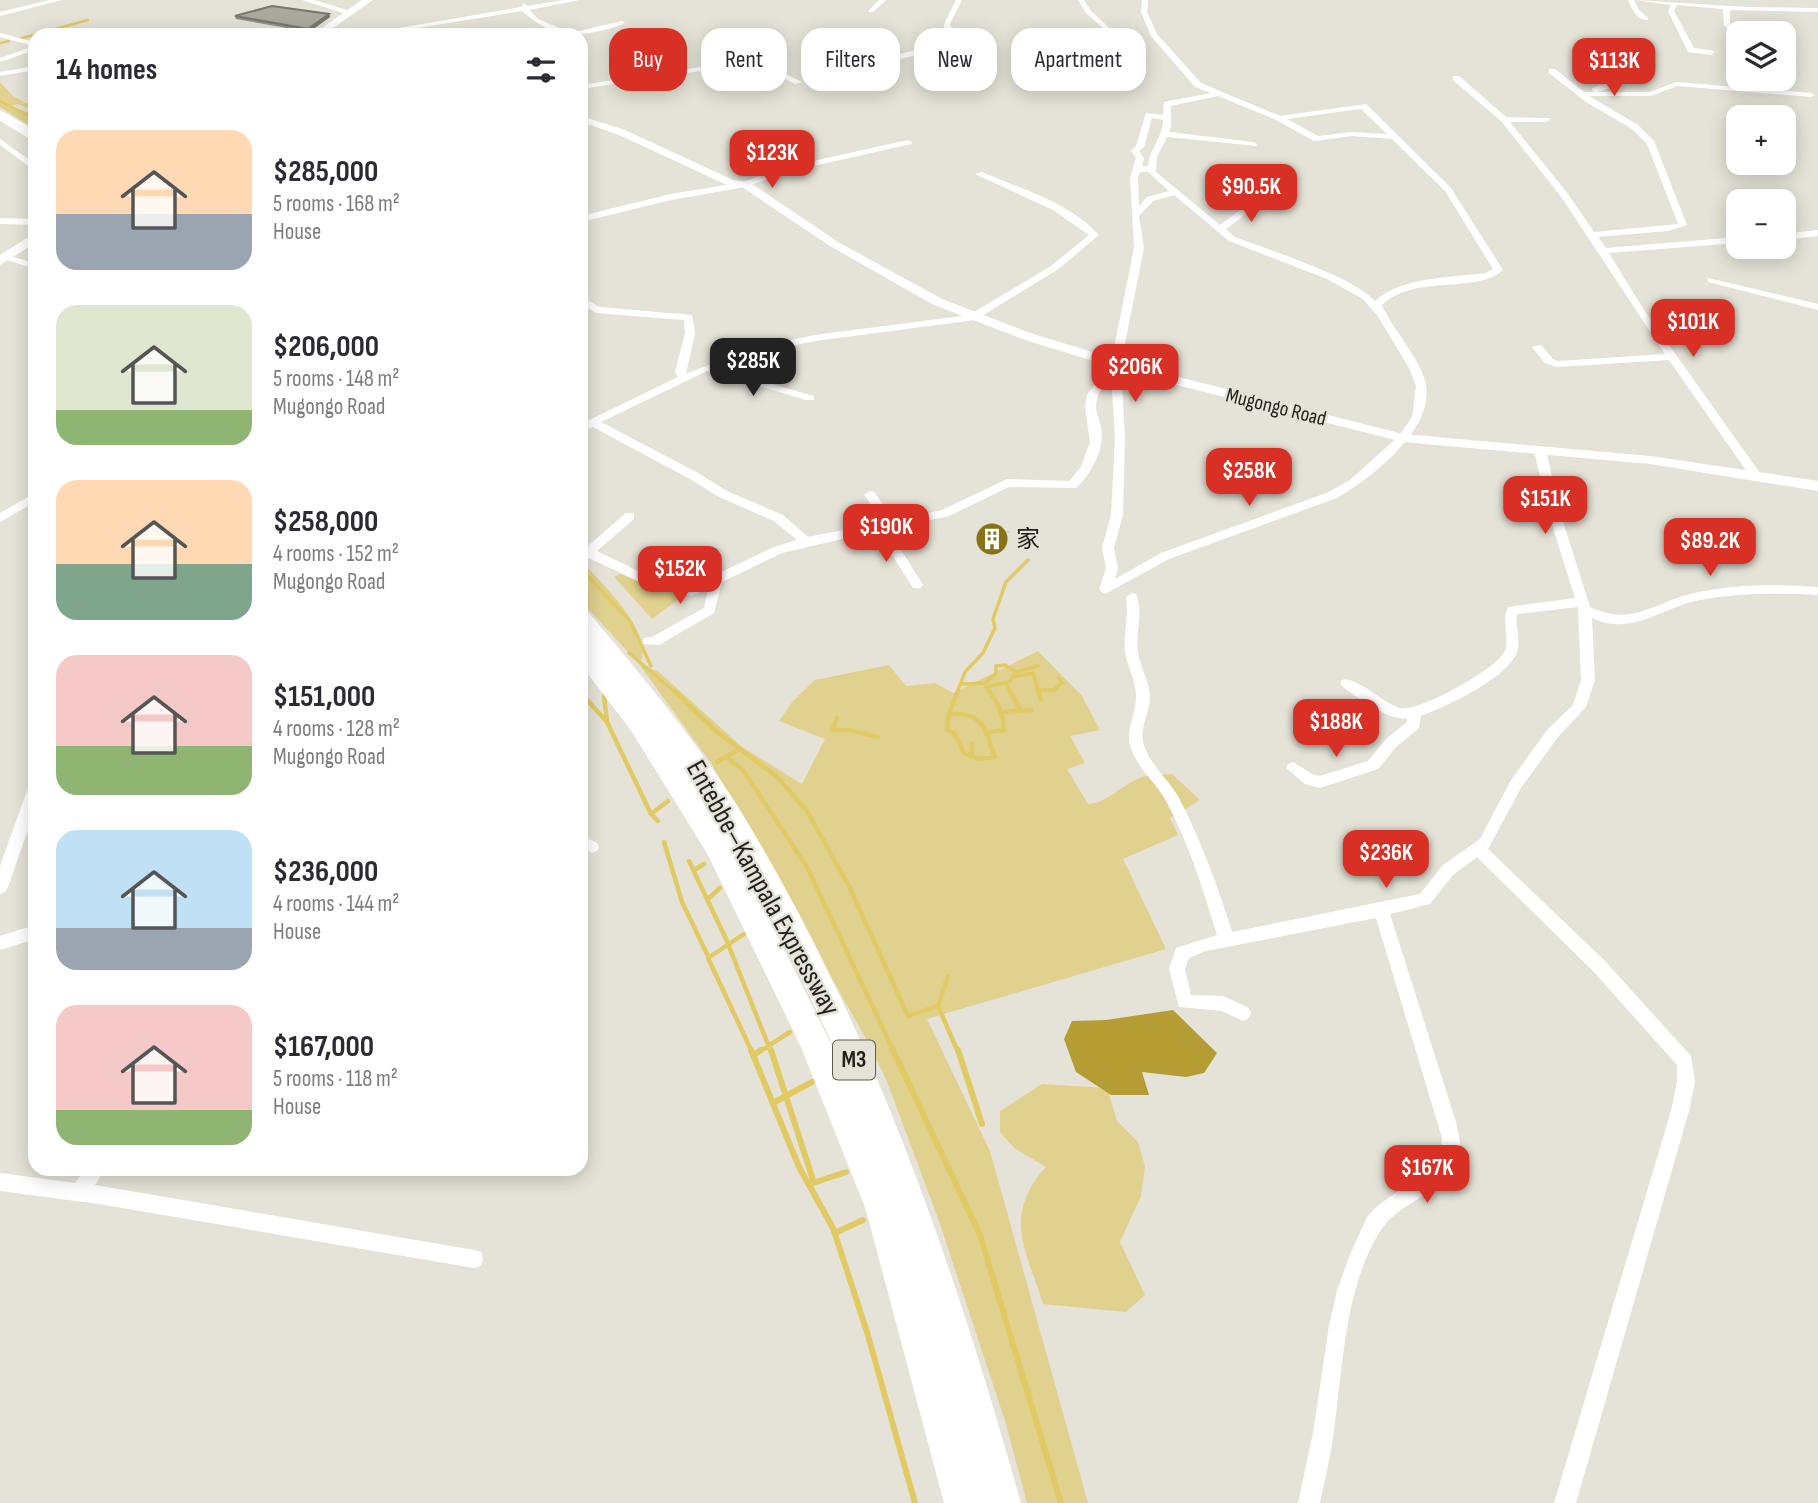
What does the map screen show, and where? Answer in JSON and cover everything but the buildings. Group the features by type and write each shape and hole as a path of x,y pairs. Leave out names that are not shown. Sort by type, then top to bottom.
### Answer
{"highway":[{"path":"0,114 28,132"},
{"path":"0,130 28,148"},
{"name":"Entebbe–Kampala Expressway","path":"588,627 647,696 696,765 774,897 829,1002 872,1101 924,1236 1001,1503"},
{"name":"Entebbe–Kampala Expressway","path":"588,656 628,705 717,845 758,922 816,1044 883,1210 964,1503"}],"main road":[{"path":"327,28 368,0"},
{"path":"4,259 28,242"}],"street":[{"path":"0,14 59,0"},
{"path":"306,0 349,12"},
{"path":"524,0 524,9 536,20 555,28"},
{"path":"406,28 576,0"},
{"path":"871,11 883,0"},
{"path":"900,56 922,51 948,30 947,24 959,0"},
{"path":"1082,0 1088,12 1107,28"},
{"path":"1145,0 1142,11 1158,45 1193,76 1198,85 1279,118 1317,139 1361,133 1393,137"},
{"path":"1631,0 1636,11 1646,19"},
{"path":"1638,0 1726,8 1818,10"},
{"path":"1675,3 1671,11 1691,50 1712,53"},
{"path":"1726,8 1727,21"},
{"path":"588,31 622,23"},
{"path":"0,35 28,44"},
{"path":"0,60 28,49"},
{"path":"588,86 754,61 798,82"},
{"path":"0,74 28,69"},
{"path":"1552,71 1635,127 1651,143 1683,225 1673,230 1627,230 1592,234"},
{"path":"1456,78 1504,119 1592,234 1672,357 1756,476"},
{"path":"1588,93 1627,79"},
{"path":"1588,93 1651,94 1676,83 1811,95"},
{"path":"1151,169 1153,157 1165,134 1167,104 1221,93"},
{"path":"1165,117 1149,115 1140,147 1135,151 1140,158 1134,195 1139,248 1116,364 1120,437 1117,515 1108,548 1112,568 1105,590 1165,556 1333,495 1354,483 1403,438 1417,417 1421,386 1414,368 1377,304 1399,288 1488,276 1498,270 1448,190 1381,122 1361,106 1279,118"},
{"path":"1504,119 1546,120"},
{"name":"Mugongo Road","path":"588,121 621,132 731,183 745,184 834,244 938,303 972,318 1116,364 1262,405 1403,438 1650,460 1818,486"},
{"path":"1165,134 1253,144"},
{"path":"0,142 28,164"},
{"path":"588,217 671,197 745,184 789,169 908,142"},
{"path":"1137,169 1151,169 1219,230 1245,246 1350,286 1381,314"},
{"path":"588,424 706,368 773,345 972,318 1045,274 1094,236 1073,219 1036,199 979,174"},
{"path":"1135,216 1165,184"},
{"path":"1134,195 1154,197 1177,192"},
{"path":"1219,230 1263,197"},
{"path":"0,220 28,222"},
{"path":"1796,236 1818,233"},
{"path":"1603,251 1726,241"},
{"path":"4,259 28,264"},
{"path":"1711,280 1818,307"},
{"path":"588,304 596,310 689,317 690,333 680,372 684,378"},
{"path":"1537,347 1549,361 1557,365 1672,357"},
{"path":"588,552 651,583 691,592 767,554 805,542 945,513 1006,483 1062,486 1080,480 1096,435 1090,403 1093,393 1116,364"},
{"path":"706,368 810,398"},
{"path":"593,422 648,455 697,477 725,496 758,506 796,530 805,542"},
{"path":"1243,1013 1223,1004 1185,1002 1177,969 1182,953 1226,939 1381,910 1425,899 1434,892 1448,870 1479,850 1516,784 1553,733 1569,720 1586,692 1589,658 1583,606 1540,450"},
{"path":"870,495 917,585"},
{"path":"0,518 28,501"},
{"path":"588,548 630,516"},
{"path":"649,641 710,610 716,581"},
{"path":"1347,683 1394,711 1414,715 1458,692 1508,657 1514,641 1510,614 1512,610 1583,606 1602,618 1637,620 1684,600 1714,594 1763,590 1818,591"},
{"path":"1132,597 1136,614 1130,634 1131,645 1143,698 1136,743 1144,761 1170,795 1192,843 1226,939"},
{"path":"1293,768 1310,780 1320,782 1373,765 1391,743 1413,724 1414,715"},
{"path":"0,887 28,808"},
{"path":"1479,850 1599,966 1646,1015 1685,1062 1686,1082 1679,1111 1565,1503"},
{"path":"1309,1503 1333,1354 1351,1273 1375,1221 1447,1164 1451,1147 1447,1122 1381,910"},
{"path":"0,943 28,934"},
{"path":"80,1192 91,1176"},
{"path":"0,1182 80,1192 474,1259"}],"shaded area":[{"path":"0,82 13,96 24,102 21,104 28,102 28,108 18,104 11,106 28,112 28,125 0,107"},
{"path":"588,568 613,595 634,624 643,652 639,664 588,609"},
{"path":"621,574 650,587 684,595 652,619 614,577"},
{"path":"1038,651 1082,696 1100,730 1070,736 1085,763 1067,769 1088,804 1102,800 1143,777 1172,774 1200,800 1170,818 1178,835 1123,859 1166,949 927,1019 990,1151 1088,1503 1027,1503 1006,1424 939,1221 886,1079 711,763 639,664 659,672 742,747 802,784 825,739 779,721 793,701 815,680 889,665 906,686 935,683 953,693"},
{"path":"1173,1010 1217,1053 1204,1073 1186,1077 1142,1072 1149,1095 1111,1095 1076,1072 1064,1039 1072,1021 1106,1020"},
{"path":"1042,1084 1107,1088 1117,1121 1138,1142 1145,1166 1141,1196 1120,1242 1145,1295 1126,1312 1043,1304 1025,1249 1021,1217 1033,1185 1046,1167 1014,1148 1000,1132 1000,1111"}],"waterway":[{"path":"59,28 88,20"},
{"path":"19,39 28,37"},
{"path":"0,43 9,41"},
{"path":"0,101 28,115"},
{"path":"957,693 965,672 983,653 995,628 993,619 1006,582 1028,560"},
{"path":"588,576 630,621 651,666"},
{"path":"629,653 676,693"},
{"path":"963,684 985,683 996,674 996,666 1005,665 1016,672"},
{"path":"1016,672 1038,666"},
{"path":"991,693 986,687 1009,682 1016,672"},
{"path":"1013,677 1033,673 1039,693"},
{"path":"1039,690 1054,690 1062,683 1059,678"},
{"path":"1006,683 1010,691"},
{"path":"674,691 716,731 740,749"},
{"path":"949,714 958,691"},
{"path":"989,691 1000,709 1004,730 990,732"},
{"path":"1010,691 1021,711"},
{"path":"1038,691 1041,700"},
{"path":"604,696 607,721"},
{"path":"588,701 607,722 651,814"},
{"path":"1021,711 1031,710"},
{"path":"1002,712 1021,711"},
{"path":"949,714 961,714 977,719 986,731 995,757 979,759 972,756"},
{"path":"949,714 947,730 954,733 964,753 972,756"},
{"path":"837,718 832,730 849,730 878,737"},
{"path":"972,743 972,756"},
{"path":"717,762 740,749"},
{"path":"740,749 777,777 807,811 849,886 908,1016 938,1006"},
{"path":"726,757 743,770 807,867 894,1052"},
{"path":"651,814 668,801"},
{"path":"651,814 658,821"},
{"path":"664,842 682,902 707,954"},
{"path":"689,861 728,945"},
{"path":"694,870 704,864"},
{"path":"708,899 720,888"},
{"path":"728,945 744,934"},
{"path":"728,945 769,1046"},
{"path":"728,945 708,958 752,1052"},
{"path":"938,1006 948,976"},
{"path":"938,1006 958,1052"},
{"path":"769,1046 790,1032"},
{"path":"759,1052 769,1046"},
{"path":"769,1046 771,1052"},
{"path":"751,1050 799,1167 833,1228 867,1332 915,1503"},
{"path":"754,1055 761,1050"},
{"path":"771,1050 786,1096"},
{"path":"893,1050 980,1235 1061,1503"},
{"path":"958,1050 982,1124"},
{"path":"786,1096 812,1082"},
{"path":"773,1103 786,1096"},
{"path":"786,1096 814,1183"},
{"path":"814,1183 846,1172"},
{"path":"835,1233 863,1220"}],"place":[{"name":"家","path":"992,539"}]}
